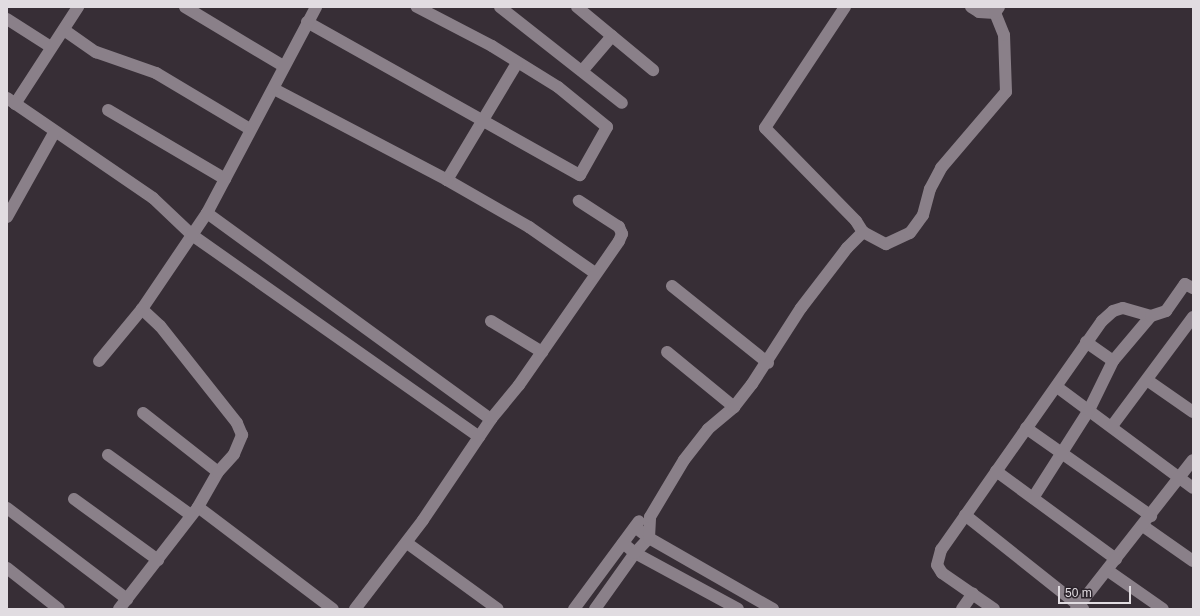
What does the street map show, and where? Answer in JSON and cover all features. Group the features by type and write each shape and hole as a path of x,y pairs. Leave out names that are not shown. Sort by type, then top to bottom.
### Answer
{"street":[{"path":"78,7 64,30 11,101 153,198 192,235 479,437"},
{"path":"185,7 283,66"},
{"path":"99,361 142,309 207,213 250,129 274,89 283,66 310,12 483,119 580,175 591,158 607,126 558,87 517,63 492,46 416,7"},
{"path":"500,7 622,103"},
{"path":"577,7 653,70"},
{"path":"845,7 765,128 856,221 863,232 886,244 910,233 923,215 930,189 941,168 1006,92 1004,35 997,10 979,12 971,7"},
{"path":"7,19 51,47"},
{"path":"64,30 96,52 156,73 250,129"},
{"path":"582,71 612,36"},
{"path":"447,180 517,63"},
{"path":"274,89 447,180 529,227 595,273"},
{"path":"108,110 225,179"},
{"path":"7,217 55,131"},
{"path":"355,609 407,542 451,481 491,419 542,352 622,234 619,227 579,200"},
{"path":"207,213 491,419"},
{"path":"595,609 635,553 649,538 650,517 684,460 708,429 734,407 768,363 801,308 847,248 863,232"},
{"path":"1033,498 1061,451 1089,410 1113,361 1151,316 1166,311 1184,284 1193,288"},
{"path":"672,286 768,363"},
{"path":"994,609 942,572 937,565 941,550 1026,428 1057,387 1086,342 1113,311 1123,308 1151,316"},
{"path":"7,508 123,604 194,511 218,472 240,443 242,435 237,423 160,326 142,309"},
{"path":"1112,426 1193,317"},
{"path":"491,321 542,352"},
{"path":"1086,342 1113,361"},
{"path":"667,352 734,407"},
{"path":"1147,380 1193,412"},
{"path":"1057,387 1112,426 1193,488"},
{"path":"143,413 218,472"},
{"path":"1026,428 1061,451 1151,516"},
{"path":"108,455 194,511 333,609"},
{"path":"965,516 1079,608 1193,460"},
{"path":"996,471 1116,559"},
{"path":"74,499 158,560"},
{"path":"574,609 639,522 650,517"},
{"path":"1142,526 1193,561"},
{"path":"635,527 649,538 773,609"},
{"path":"407,542 498,609"},
{"path":"623,543 635,553 738,609"},
{"path":"7,568 59,609"},
{"path":"1107,570 1163,609"},
{"path":"962,609 973,593"}]}
